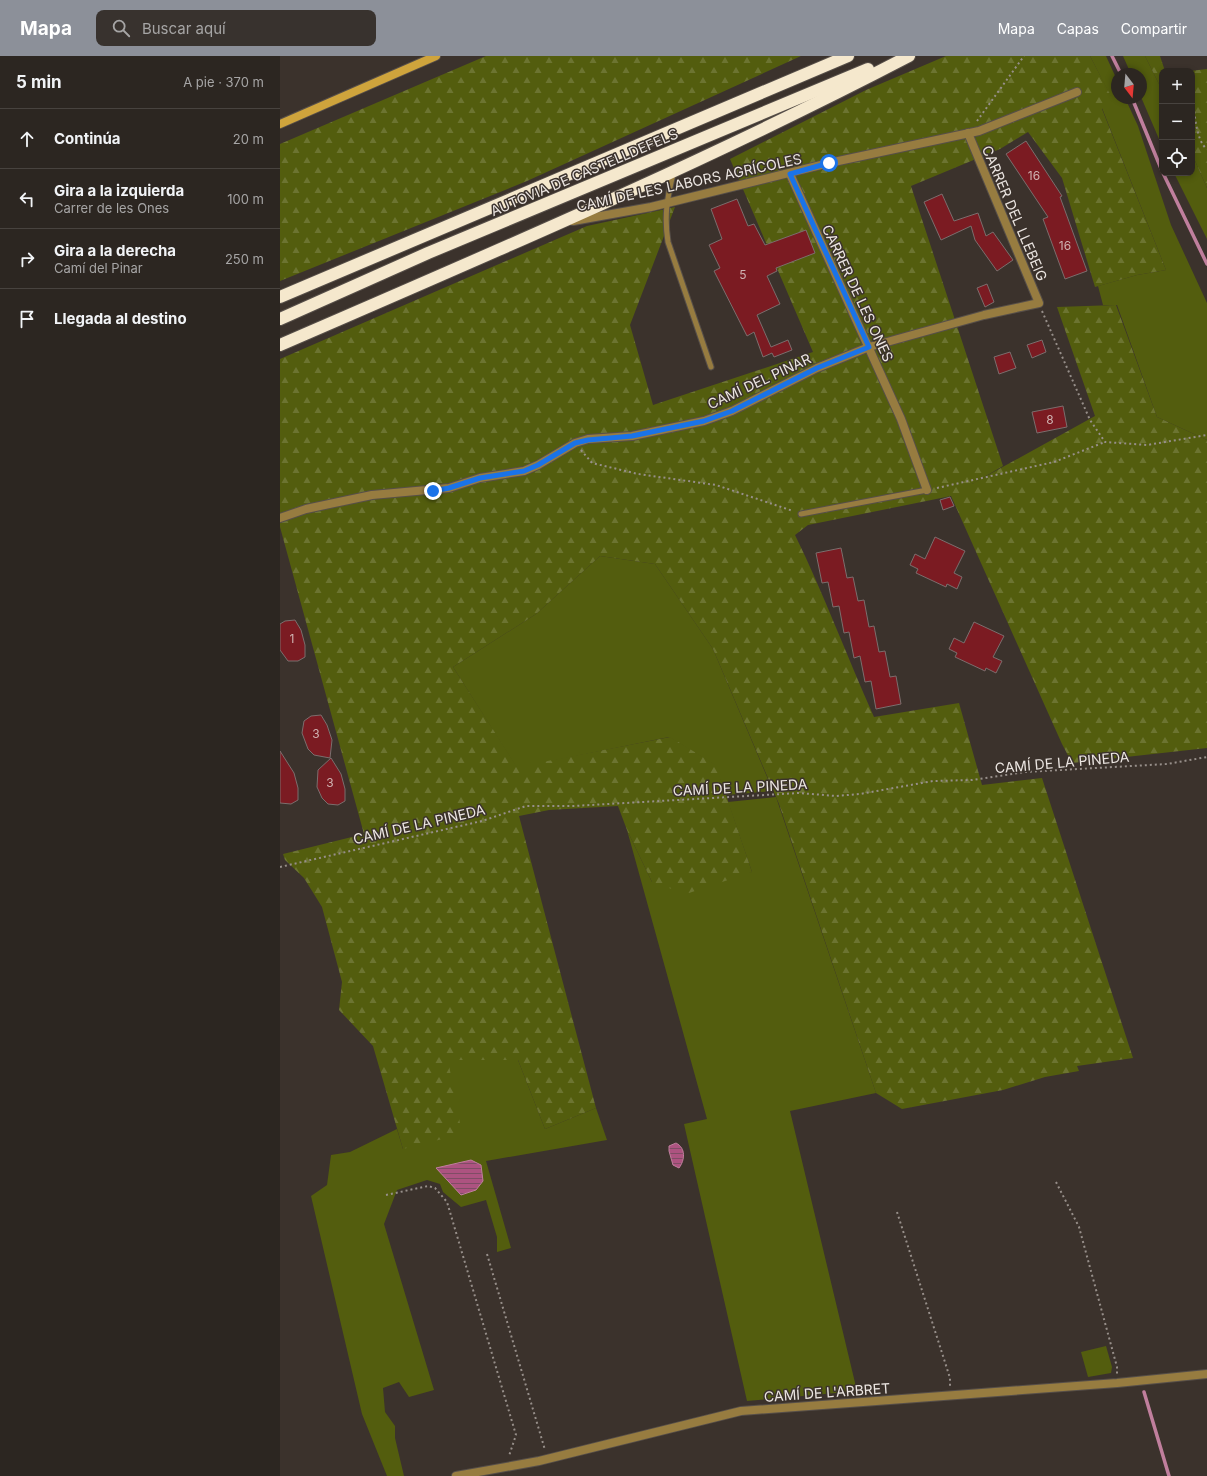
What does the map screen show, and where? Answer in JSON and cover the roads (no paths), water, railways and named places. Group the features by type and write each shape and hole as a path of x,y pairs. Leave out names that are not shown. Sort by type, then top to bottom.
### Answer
{"highway":[{"name":"AUTOVIA DE CASTELLDEFELS","path":"280,297 848,56"},
{"name":"AUTOVIA DE CASTELLDEFELS","path":"280,319 428,253 900,56"},
{"path":"280,344 560,223 673,172 815,104 909,56"},
{"path":"280,293 306,286"}],"street":[{"path":"280,124 436,56"},
{"name":"CAMÍ DE LES LABORS AGRÍCOLES","path":"560,223 666,203 790,174 829,163 968,133 1077,92"},
{"name":"CARRER DEL LLEBEIG","path":"968,133 1039,303"},
{"name":"CARRER DE LES ONES","path":"790,174 901,419 926,490"},
{"name":"CAMÍ DEL PINAR","path":"280,518 312,508 372,494 449,488 475,479 524,471 538,465 575,443 588,440 632,436 704,421 732,411 817,368 869,347 984,315 1039,303"},
{"name":"CAMÍ DE L'ARBRET","path":"456,1476 548,1459 740,1411 1116,1383 1207,1374"}],"lane":[{"path":"673,172 666,203 665,222 668,242 711,366"},
{"path":"801,514 926,490"}],"waterway":[{"path":"1112,56 1118,68"},
{"path":"1134,104 1159,164"},
{"path":"1164,176 1207,264"},
{"path":"1144,1392 1169,1476"}]}
